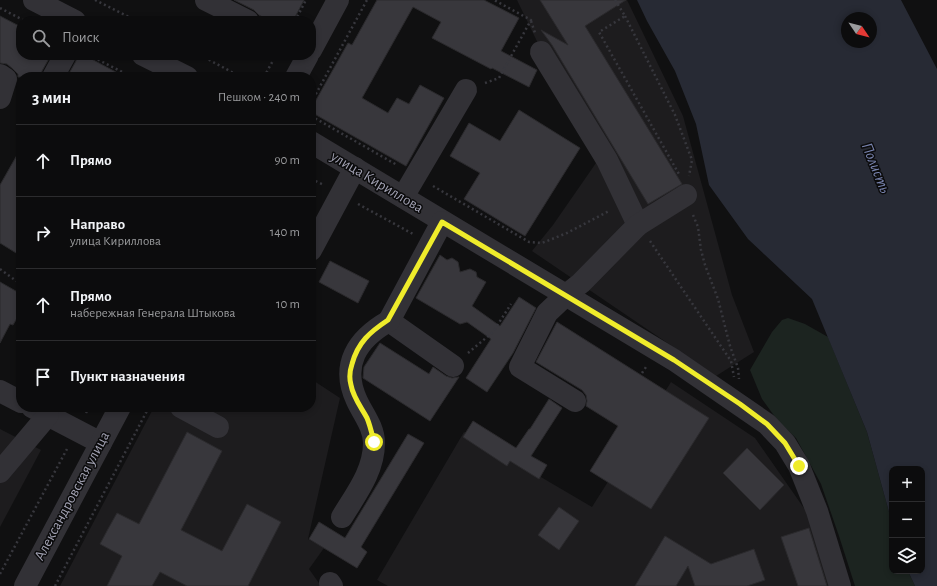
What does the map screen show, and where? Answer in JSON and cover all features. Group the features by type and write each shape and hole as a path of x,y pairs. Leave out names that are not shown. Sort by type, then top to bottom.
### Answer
{"street":[{"path":"34,0 65,16"},
{"path":"316,41 338,0"},
{"path":"216,2 240,16"},
{"path":"541,52 607,160 638,225"},
{"path":"56,72 62,60"},
{"path":"153,60 177,72"},
{"path":"299,72 305,60"},
{"path":"0,75 6,79 0,98"},
{"path":"403,197 466,90"},
{"name":"улица Кириллова","path":"316,145 674,360 767,424 785,443 799,466 817,511 840,586"},
{"path":"316,241 355,168"},
{"path":"575,401 520,367 547,313 581,283 638,225 686,196"},
{"path":"342,517 361,486 372,464 374,442 367,419 357,402 350,384 355,352 375,329 388,320 442,222"},
{"path":"388,320 453,366"},
{"path":"0,391 16,399"},
{"path":"0,472 39,412"},
{"path":"42,412 101,442"},
{"name":"Александровская улица","path":"25,586 117,412"},
{"path":"190,412 218,427"}],"path":[{"path":"96,0 127,16"},
{"path":"298,16 306,0"},
{"path":"316,94 366,0"},
{"path":"466,90 499,78 531,20 494,0"},
{"path":"615,0 625,16 599,32 685,186 686,196"},
{"path":"0,8 16,16"},
{"path":"99,60 122,72"},
{"path":"210,60 232,72"},
{"path":"267,72 273,60"},
{"path":"316,182 430,243"},
{"path":"529,242 542,243 567,233 603,216 626,200"},
{"path":"638,225 731,361 740,404"},
{"path":"0,269 16,281"},
{"path":"453,366 493,332 511,304"},
{"path":"0,574 86,412"},
{"path":"55,586 146,412"}],"shaded area":[{"path":"517,0 627,0 683,116 732,295 754,352 716,376 532,251 553,225 596,163"},
{"path":"788,318 805,324 828,337 867,432 889,512 889,574 909,574 915,586 855,586 821,484 796,438 778,421 762,399 750,370 772,332 782,320"},
{"path":"316,382 340,398 308,539 324,548 309,569 321,586 60,586 151,412 316,412"},
{"path":"671,382 755,438 815,524 830,586 388,586 377,580 464,432 592,507"},
{"path":"0,429 41,450 0,527"}],"water":[{"name":"Полисть","path":"637,0 901,0 937,69 937,586 915,586 909,574 925,574 925,466 889,466 889,512 867,432 812,299 748,239 709,185 696,124 675,71"}],"building":[{"path":"234,0 304,0 296,16 261,16 254,10"},
{"path":"377,0 484,0 519,18 501,51 537,70 529,87 492,68 491,69 432,38 441,22 413,7 362,98 388,113 397,98 409,104 420,85 444,98 406,166 316,115 316,100 348,43 352,45"},
{"path":"540,0 626,0 585,26 682,184 648,204 552,45 541,30 568,45"},
{"path":"0,16 16,24 16,60 48,60 42,72 16,72 7,64 0,63"},
{"path":"93,60 116,72 70,72 76,61"},
{"path":"519,110 580,148 525,236 464,199 480,173 450,156 469,123 500,141"},
{"path":"16,157 16,253 0,243 0,185"},
{"path":"440,255 447,260 452,258 458,262 460,272 470,269 476,272 477,277 486,282 472,306 500,326 519,297 536,308 513,353 487,392 466,378 491,339 467,322 460,324 416,298"},
{"path":"330,261 369,281 358,303 319,282"},
{"path":"0,282 16,291 16,320 13,325 10,324 0,343"},
{"path":"557,322 709,418 651,509 590,471 618,426 586,406 586,395 582,390 536,362"},
{"path":"380,343 429,374 433,367 446,376 452,378 459,377 430,421 363,378 364,367"},
{"path":"549,399 562,408 531,456 547,465 539,479 510,461 507,466 463,437 473,421 516,448"},
{"path":"187,432 222,451 181,530 222,551 247,504 281,522 248,586 187,586 160,572 152,586 107,586 122,556 100,544 117,513 139,524"},
{"path":"408,434 424,443 361,547 367,552 357,568 309,539 319,522 345,538"},
{"path":"747,448 784,485 760,510 723,473"},
{"path":"559,507 579,521 559,550 538,535"},
{"path":"809,528 827,586 798,586 781,537"},
{"path":"665,536 711,564 754,549 765,580 747,586 695,586 688,566 676,586 635,586"}],"route":[{"path":"374,442 367,419 357,402 350,384 355,352 375,329 388,320 442,222 674,360 740,404 767,424 785,443 799,466"}]}
